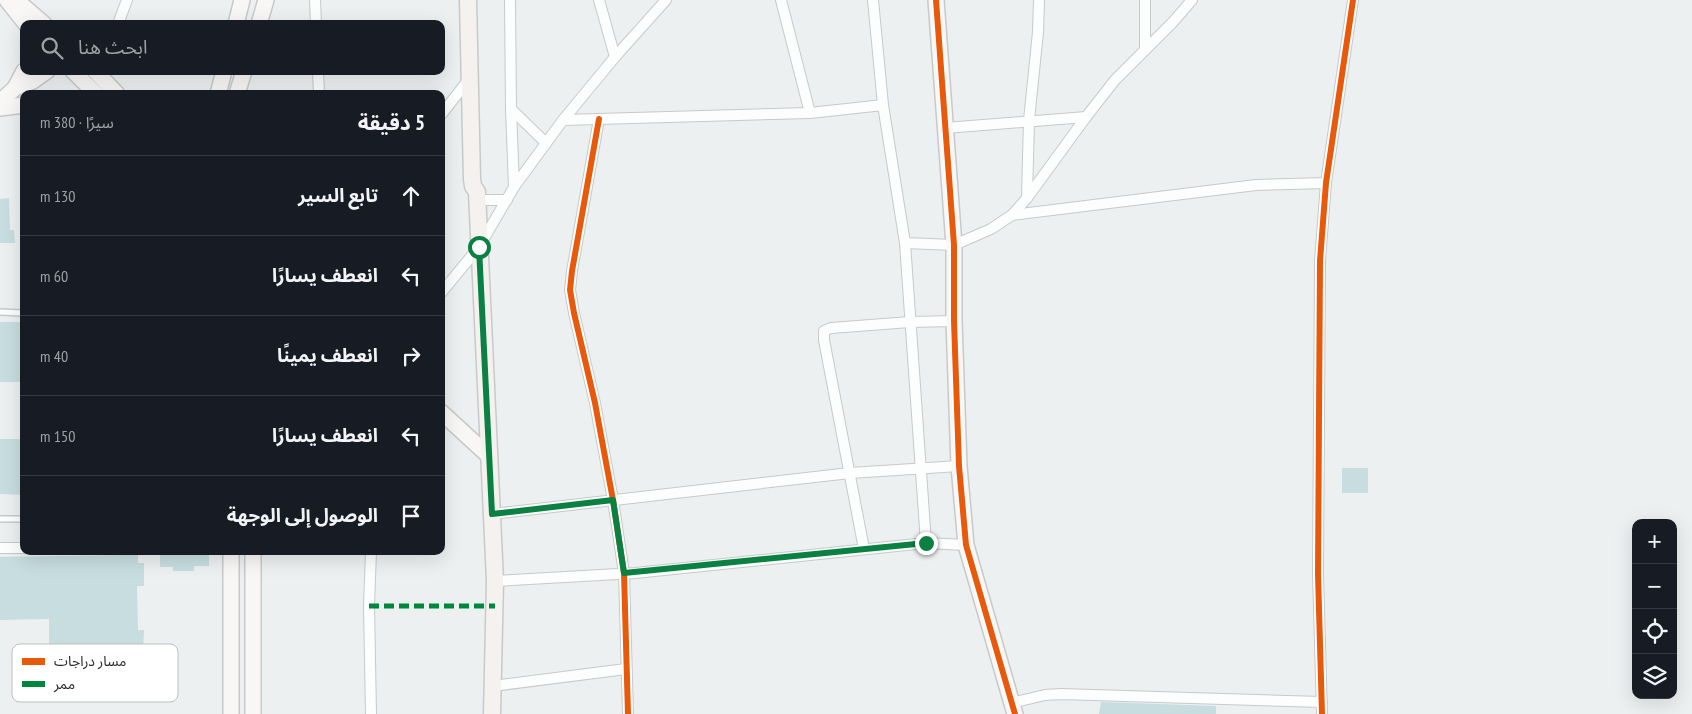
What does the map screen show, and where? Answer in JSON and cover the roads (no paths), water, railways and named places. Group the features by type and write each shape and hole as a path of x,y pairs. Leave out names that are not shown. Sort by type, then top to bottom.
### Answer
{"main road":[{"path":"468,0 472,179 477,196 495,581 492,714"},
{"path":"477,196 482,179 479,0"}],"street":[{"path":"6,0 23,20"},
{"path":"16,0 39,20"},
{"path":"120,20 127,0"},
{"path":"237,20 242,0"},
{"path":"260,20 266,0"},
{"path":"315,0 316,20"},
{"path":"510,0 514,188"},
{"path":"599,0 615,57"},
{"path":"445,288 479,247 514,188 545,142 615,57 666,0"},
{"path":"781,0 810,113"},
{"path":"873,0 883,105 905,243 926,543"},
{"path":"936,0 954,245 954,321 959,466 966,545 1013,708 1045,695 1061,694 1322,702"},
{"path":"1027,198 1029,120 1038,32 1039,0"},
{"path":"1145,0 1145,50"},
{"path":"905,243 954,245 991,229 1012,215 1027,198 1115,80 1173,22 1192,0"},
{"path":"1322,714 1318,574 1320,271 1326,183 1353,0"},
{"path":"0,102 15,88 22,75"},
{"path":"15,88 33,81 41,75"},
{"path":"80,75 93,90"},
{"path":"99,75 113,90"},
{"path":"219,90 223,75"},
{"path":"238,90 243,75"},
{"path":"318,75 319,90"},
{"path":"445,110 469,79"},
{"path":"562,120 810,113 883,105"},
{"path":"0,108 20,106"},
{"path":"511,109 545,142"},
{"path":"945,128 1086,117"},
{"path":"599,119 570,290 595,402 624,573 628,714"},
{"path":"1012,215 1256,185 1326,183"},
{"path":"477,196 507,200"},
{"path":"864,550 824,340 824,331 831,328 910,322 954,321"},
{"path":"445,416 489,456"},
{"path":"492,514 850,473 959,466"},
{"path":"495,581 624,573 926,543 966,545"},
{"path":"0,548 20,548"},
{"path":"231,555 231,714"},
{"path":"253,555 253,714"},
{"path":"371,555 369,606 371,714"},
{"path":"493,686 626,669"}],"lane":[{"path":"0,312 20,313"},
{"path":"0,519 20,519"}]}
